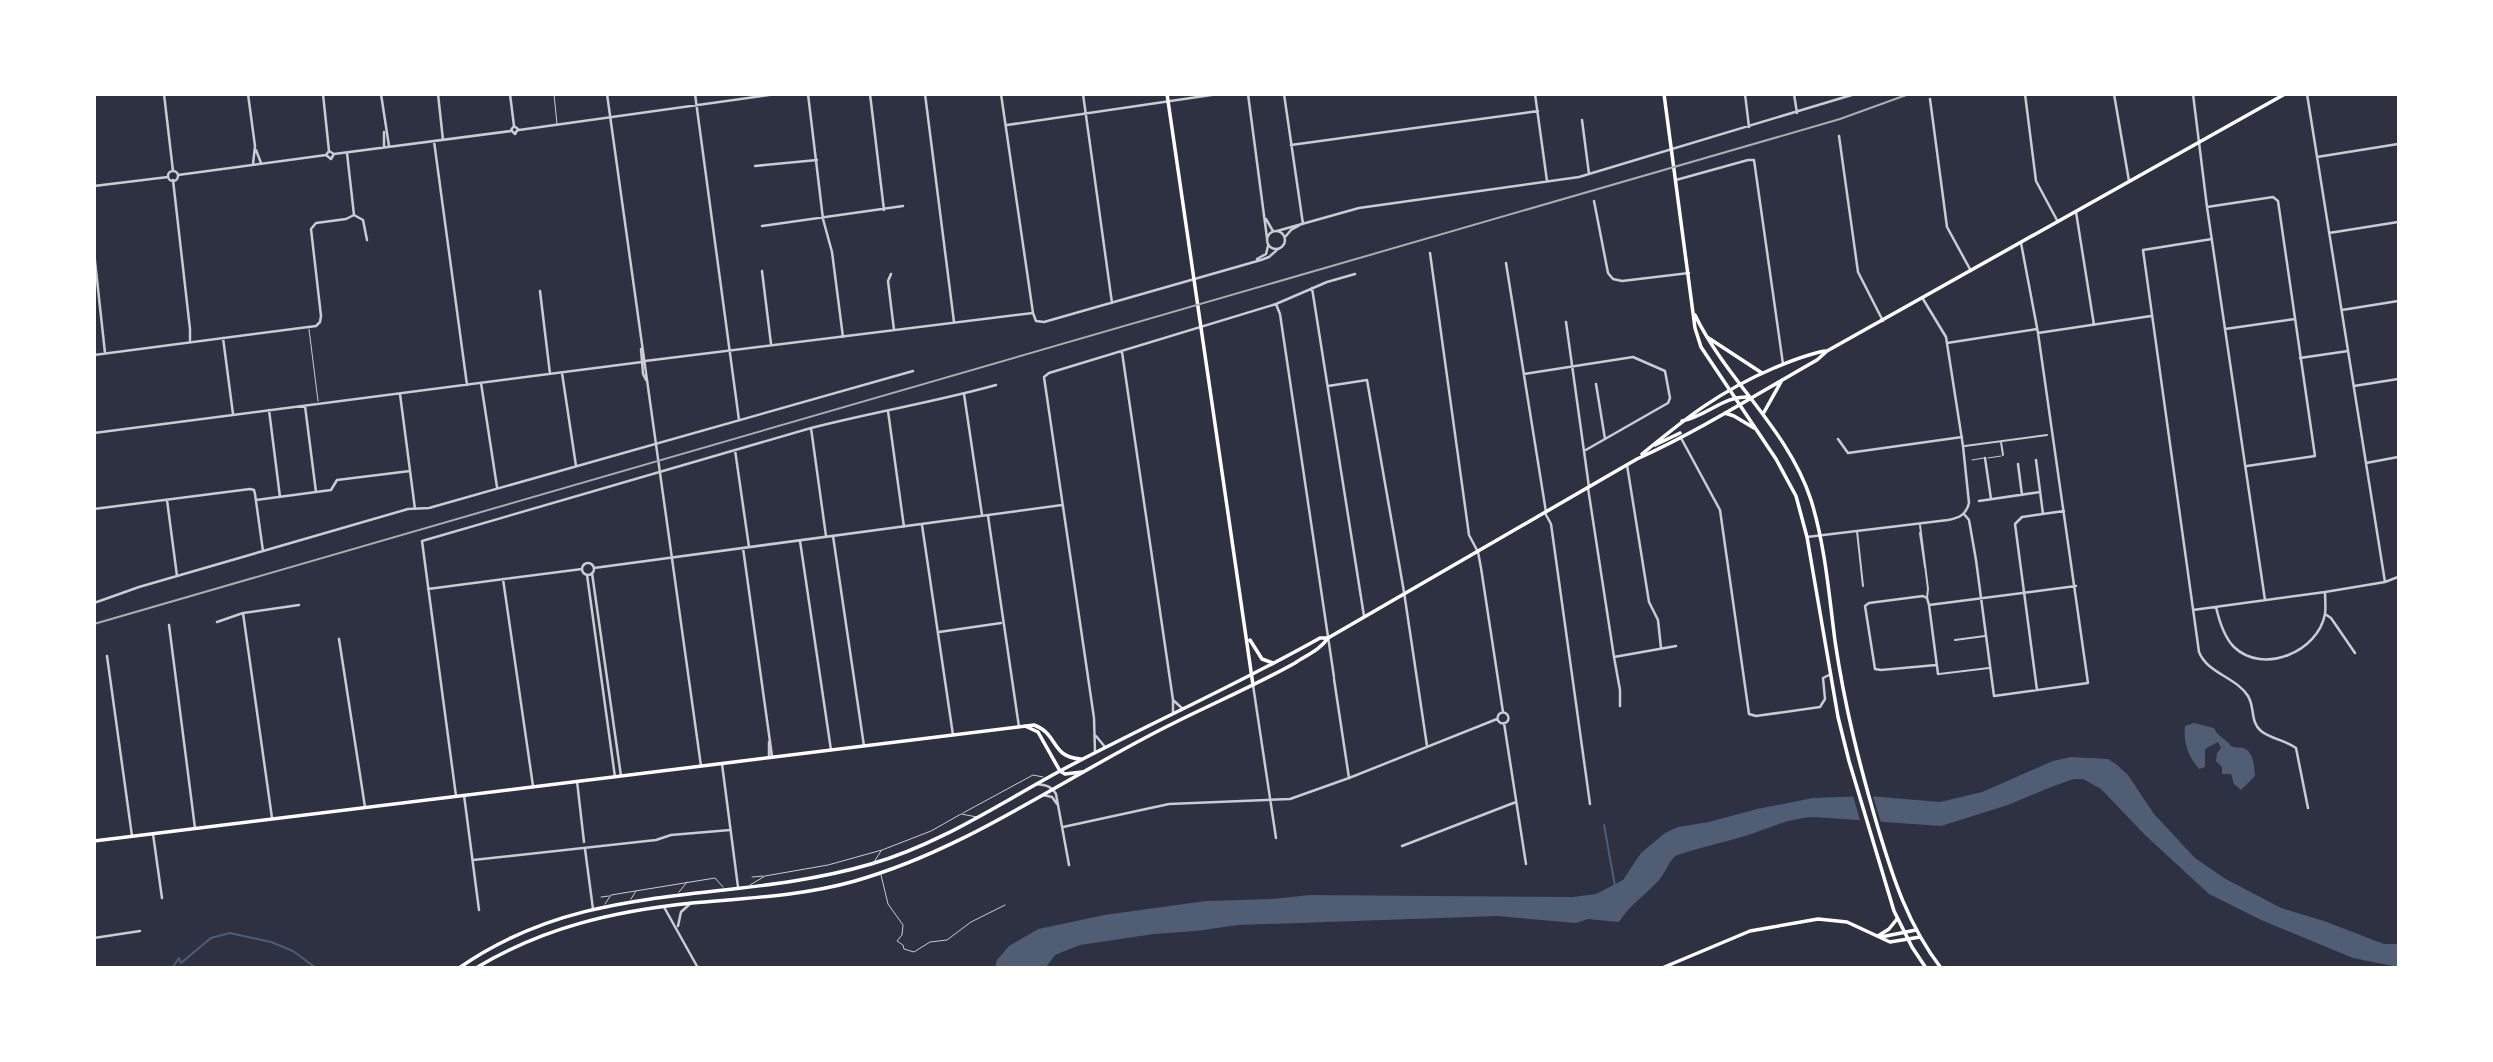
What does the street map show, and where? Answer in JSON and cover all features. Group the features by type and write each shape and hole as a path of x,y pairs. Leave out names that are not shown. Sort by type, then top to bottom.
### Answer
{"main road":[{"path":"1167,94 1253,685"},
{"path":"1664,94 1695,328 1702,347 1792,488 1807,537 1849,761 1888,895 1907,940 1926,968"},
{"path":"477,968 527,940 558,929 605,917 664,907 817,889 881,873 956,843 1145,737 1253,685 1323,646 1328,638 1404,592 2285,94"},
{"path":"1694,313 1705,336 1763,414 1801,476 1819,535 1846,706 1858,761 1899,896 1920,937 1941,968"},
{"path":"1705,336 1762,373"},
{"path":"1637,459 1681,421 1729,389 1812,353 1827,351"},
{"path":"1763,414 1782,380"},
{"path":"1681,421 1697,418 1734,397 1751,397"},
{"path":"1724,413 1733,415 1756,429"},
{"path":"1681,421 1681,435"},
{"path":"1653,445 1681,435"},
{"path":"1247,632 1257,654 1275,664"},
{"path":"459,968 505,938 552,919 630,901 805,880 873,864 977,817 1106,747 1275,664 1320,638 1328,638"},
{"path":"94,841 1025,726 1040,730 1053,741 1061,754 1083,760"},
{"path":"1040,730 1060,771 1065,774 1082,772"},
{"path":"1047,745 1053,741"},
{"path":"1023,792 1029,802"},
{"path":"738,887 739,899"},
{"path":"661,896 664,907"},
{"path":"1662,968 1740,935 1786,923 1818,919 1847,922 1891,942 1920,937"},
{"path":"1877,937 1897,919"},
{"path":"1877,937 1916,930"}],"street":[{"path":"164,94 173,171 178,175"},
{"path":"248,94 255,146 261,164"},
{"path":"173,180 178,175 326,155 329,151 323,94"},
{"path":"381,94 389,147"},
{"path":"438,94 443,140"},
{"path":"510,94 514,126 511,131"},
{"path":"607,94 701,766"},
{"path":"695,94 739,421"},
{"path":"326,155 331,159 334,155 347,153 511,131 515,134 519,130 776,94"},
{"path":"808,94 823,219 832,252 843,337"},
{"path":"870,94 884,210"},
{"path":"925,94 954,322"},
{"path":"1001,94 1032,313 1036,320 1044,323 1269,257 1285,244 1290,231 1303,224"},
{"path":"1083,94 1112,303"},
{"path":"1006,125 1218,94"},
{"path":"1248,94 1269,245 1266,254 1255,261"},
{"path":"1284,94 1303,224"},
{"path":"1535,94 1547,181"},
{"path":"1745,94 1749,127"},
{"path":"1794,94 1797,113"},
{"path":"1267,238 1275,231 1368,206 1589,174 1855,94"},
{"path":"2025,94 2036,181 2058,222"},
{"path":"2114,94 2129,182"},
{"path":"2193,94 2207,207 2266,600"},
{"path":"2307,94 2385,582"},
{"path":"1930,99 1947,227 1971,271"},
{"path":"1291,145 1538,111"},
{"path":"1582,120 1589,174"},
{"path":"514,126 519,130"},
{"path":"384,148 385,129"},
{"path":"1839,136 1858,272 1883,321"},
{"path":"435,141 467,385"},
{"path":"2317,157 2399,144"},
{"path":"253,165 255,146"},
{"path":"329,151 334,155"},
{"path":"347,153 354,215"},
{"path":"754,166 817,160"},
{"path":"1676,180 1753,160 1784,364"},
{"path":"168,177 173,171"},
{"path":"94,186 168,177 173,180"},
{"path":"173,180 192,342"},
{"path":"2207,207 2273,197 2278,201 2315,456 2246,466"},
{"path":"1594,201 1608,273 1614,279 1622,281 1689,273"},
{"path":"762,226 904,206"},
{"path":"2076,212 2095,325"},
{"path":"354,215 363,220 367,240"},
{"path":"94,355 318,324 321,316 311,229 316,223 346,219 354,215"},
{"path":"1265,216 1275,231 1286,238"},
{"path":"2329,233 2399,222"},
{"path":"2212,239 2143,250 2199,652 2203,661 2249,696 2255,724 2262,732 2295,748 2308,808"},
{"path":"1964,514 1969,520 1994,696 2088,683 2076,586 2021,243"},
{"path":"1269,245 1278,249"},
{"path":"94,252 107,353"},
{"path":"1430,253 1469,535 1478,552 1503,712 1508,717 1504,723 1526,864"},
{"path":"1506,263 1550,524 1590,804"},
{"path":"762,271 771,346"},
{"path":"891,274 888,281 894,330"},
{"path":"1095,753 1096,736 1044,377 1049,373 1276,304 1354,274"},
{"path":"1312,288 1364,616"},
{"path":"540,291 550,374"},
{"path":"1807,537 1857,530 1920,528 1964,514 1969,503 1962,437 1946,337 1923,299"},
{"path":"2342,310 2399,301"},
{"path":"1276,304 1280,314 1349,778"},
{"path":"94,433 1032,313"},
{"path":"1947,343 2151,316"},
{"path":"2225,329 2295,319"},
{"path":"1566,322 1620,706"},
{"path":"223,338 233,415"},
{"path":"2300,358 2348,351"},
{"path":"1122,352 1173,699 1173,715"},
{"path":"1524,374 1633,357 1667,374 1670,398 1668,403 1584,451"},
{"path":"94,603 263,551 415,509 429,508 913,371"},
{"path":"562,373 576,466"},
{"path":"2354,386 2399,379"},
{"path":"1328,386 1367,380 1404,592 1427,747"},
{"path":"481,383 497,488"},
{"path":"1597,384 1605,439"},
{"path":"456,796 422,541 811,428 996,385"},
{"path":"400,394 415,509"},
{"path":"964,394 982,517"},
{"path":"305,406 316,492"},
{"path":"269,410 280,497"},
{"path":"888,411 904,527"},
{"path":"811,428 827,537"},
{"path":"1681,435 1720,510 1748,711 1751,715 1817,708 1825,701 1822,673"},
{"path":"1963,446 2047,435"},
{"path":"1838,439 1849,453 1962,437"},
{"path":"2001,441 2003,456"},
{"path":"735,450 749,547"},
{"path":"2366,463 2399,457"},
{"path":"1985,458 1991,499"},
{"path":"2036,460 2043,514"},
{"path":"2018,464 2022,495"},
{"path":"1627,465 1649,603 1658,620 1661,648"},
{"path":"256,500 331,490 337,481 411,471"},
{"path":"94,509 250,489 254,490 263,551"},
{"path":"1979,501 2040,492"},
{"path":"167,500 177,576"},
{"path":"594,568 1062,505"},
{"path":"2037,690 2015,524 2022,517 2064,511"},
{"path":"988,516 1019,727"},
{"path":"922,524 953,735"},
{"path":"1920,528 1938,674 1990,668"},
{"path":"1857,530 1863,586"},
{"path":"833,536 864,746"},
{"path":"800,541 831,750"},
{"path":"743,548 771,757"},
{"path":"428,589 582,569 586,563 590,563 594,568"},
{"path":"594,568 592,573 621,776"},
{"path":"582,569 587,575 615,777"},
{"path":"587,575 592,573"},
{"path":"2193,610 2325,592 2385,582 2399,577"},
{"path":"503,579 533,786"},
{"path":"1929,605 2076,586"},
{"path":"2216,607 2225,633 2233,646 2245,655 2269,659 2287,656 2300,650 2318,631 2325,614 2325,592"},
{"path":"1927,598 1923,596 1869,603 1865,606 1874,667 1881,670 1936,665"},
{"path":"217,622 243,613 299,605"},
{"path":"243,613 272,818"},
{"path":"2325,614 2331,618 2355,653"},
{"path":"939,632 1003,623"},
{"path":"169,625 195,828"},
{"path":"1955,640 1986,636"},
{"path":"339,639 365,807"},
{"path":"1614,657 1676,646"},
{"path":"107,656 132,836"},
{"path":"1822,678 1831,674"},
{"path":"1253,685 1276,838"},
{"path":"1173,699 1183,710"},
{"path":"1063,827 1169,804 1290,799 1497,719 1503,712"},
{"path":"1497,719 1504,723"},
{"path":"1096,736 1106,747"},
{"path":"722,764 738,887"},
{"path":"578,781 584,842"},
{"path":"1037,784 1052,788 1056,794 1069,865"},
{"path":"1042,794 1052,797 1057,804"},
{"path":"464,795 479,911"},
{"path":"1402,846 1516,802"},
{"path":"473,860 730,830"},
{"path":"153,834 162,898"},
{"path":"585,849 593,909"},
{"path":"677,929 679,916 691,903"},
{"path":"664,907 698,968"},
{"path":"94,938 140,932"}],"lane":[{"path":"554,94 558,125"},
{"path":"308,327 318,404"},
{"path":"1972,460 2003,456"},
{"path":"752,877 828,865 882,850 931,831 1033,775 1046,779"},
{"path":"961,814 977,817"},
{"path":"873,864 882,850"},
{"path":"881,873 888,904 903,924 902,935 897,941 904,949 914,952 930,942 947,940 971,922 1005,905"},
{"path":"748,886 765,876"},
{"path":"601,897 715,878 725,889"},
{"path":"678,894 687,882"},
{"path":"630,901 636,890"},
{"path":"604,906 611,895"}],"water":[{"path":"2194,723 2214,728 2231,746 2249,752 2255,776 2241,790 2234,784 2231,774 2222,774 2222,767 2216,761 2221,748 2218,742 2205,749 2205,767 2199,769 2195,764 2185,738 2185,726"},
{"path":"2071,757 2108,759 2117,765 2128,775 2154,814 2195,858 2224,878 2281,908 2384,944 2398,944 2398,967 2353,958 2261,920 2209,894 2145,835 2101,789 2083,779 2074,779 2008,805 1941,826 1815,817 1788,821 1683,853 1675,856 1659,880 1619,922 1588,919 1576,923 1497,916 1238,925 1080,945 1055,955 1046,967 995,968 997,960 1009,946 1038,929 1104,915 1206,901 1310,895 1573,897 1596,894 1623,880 1641,853 1665,833 1678,827 1813,798 1869,796 1940,802 1982,792 2053,761"}],"pier":[{"path":"1852,792 1872,793 1882,826 1861,824"}],"waterway":[{"path":"1604,825 1615,886"},
{"path":"172,968 179,958 181,963 211,938 230,933 271,942 293,951 316,968"}],"railway":[{"path":"94,624 1840,119 1909,94"}]}
